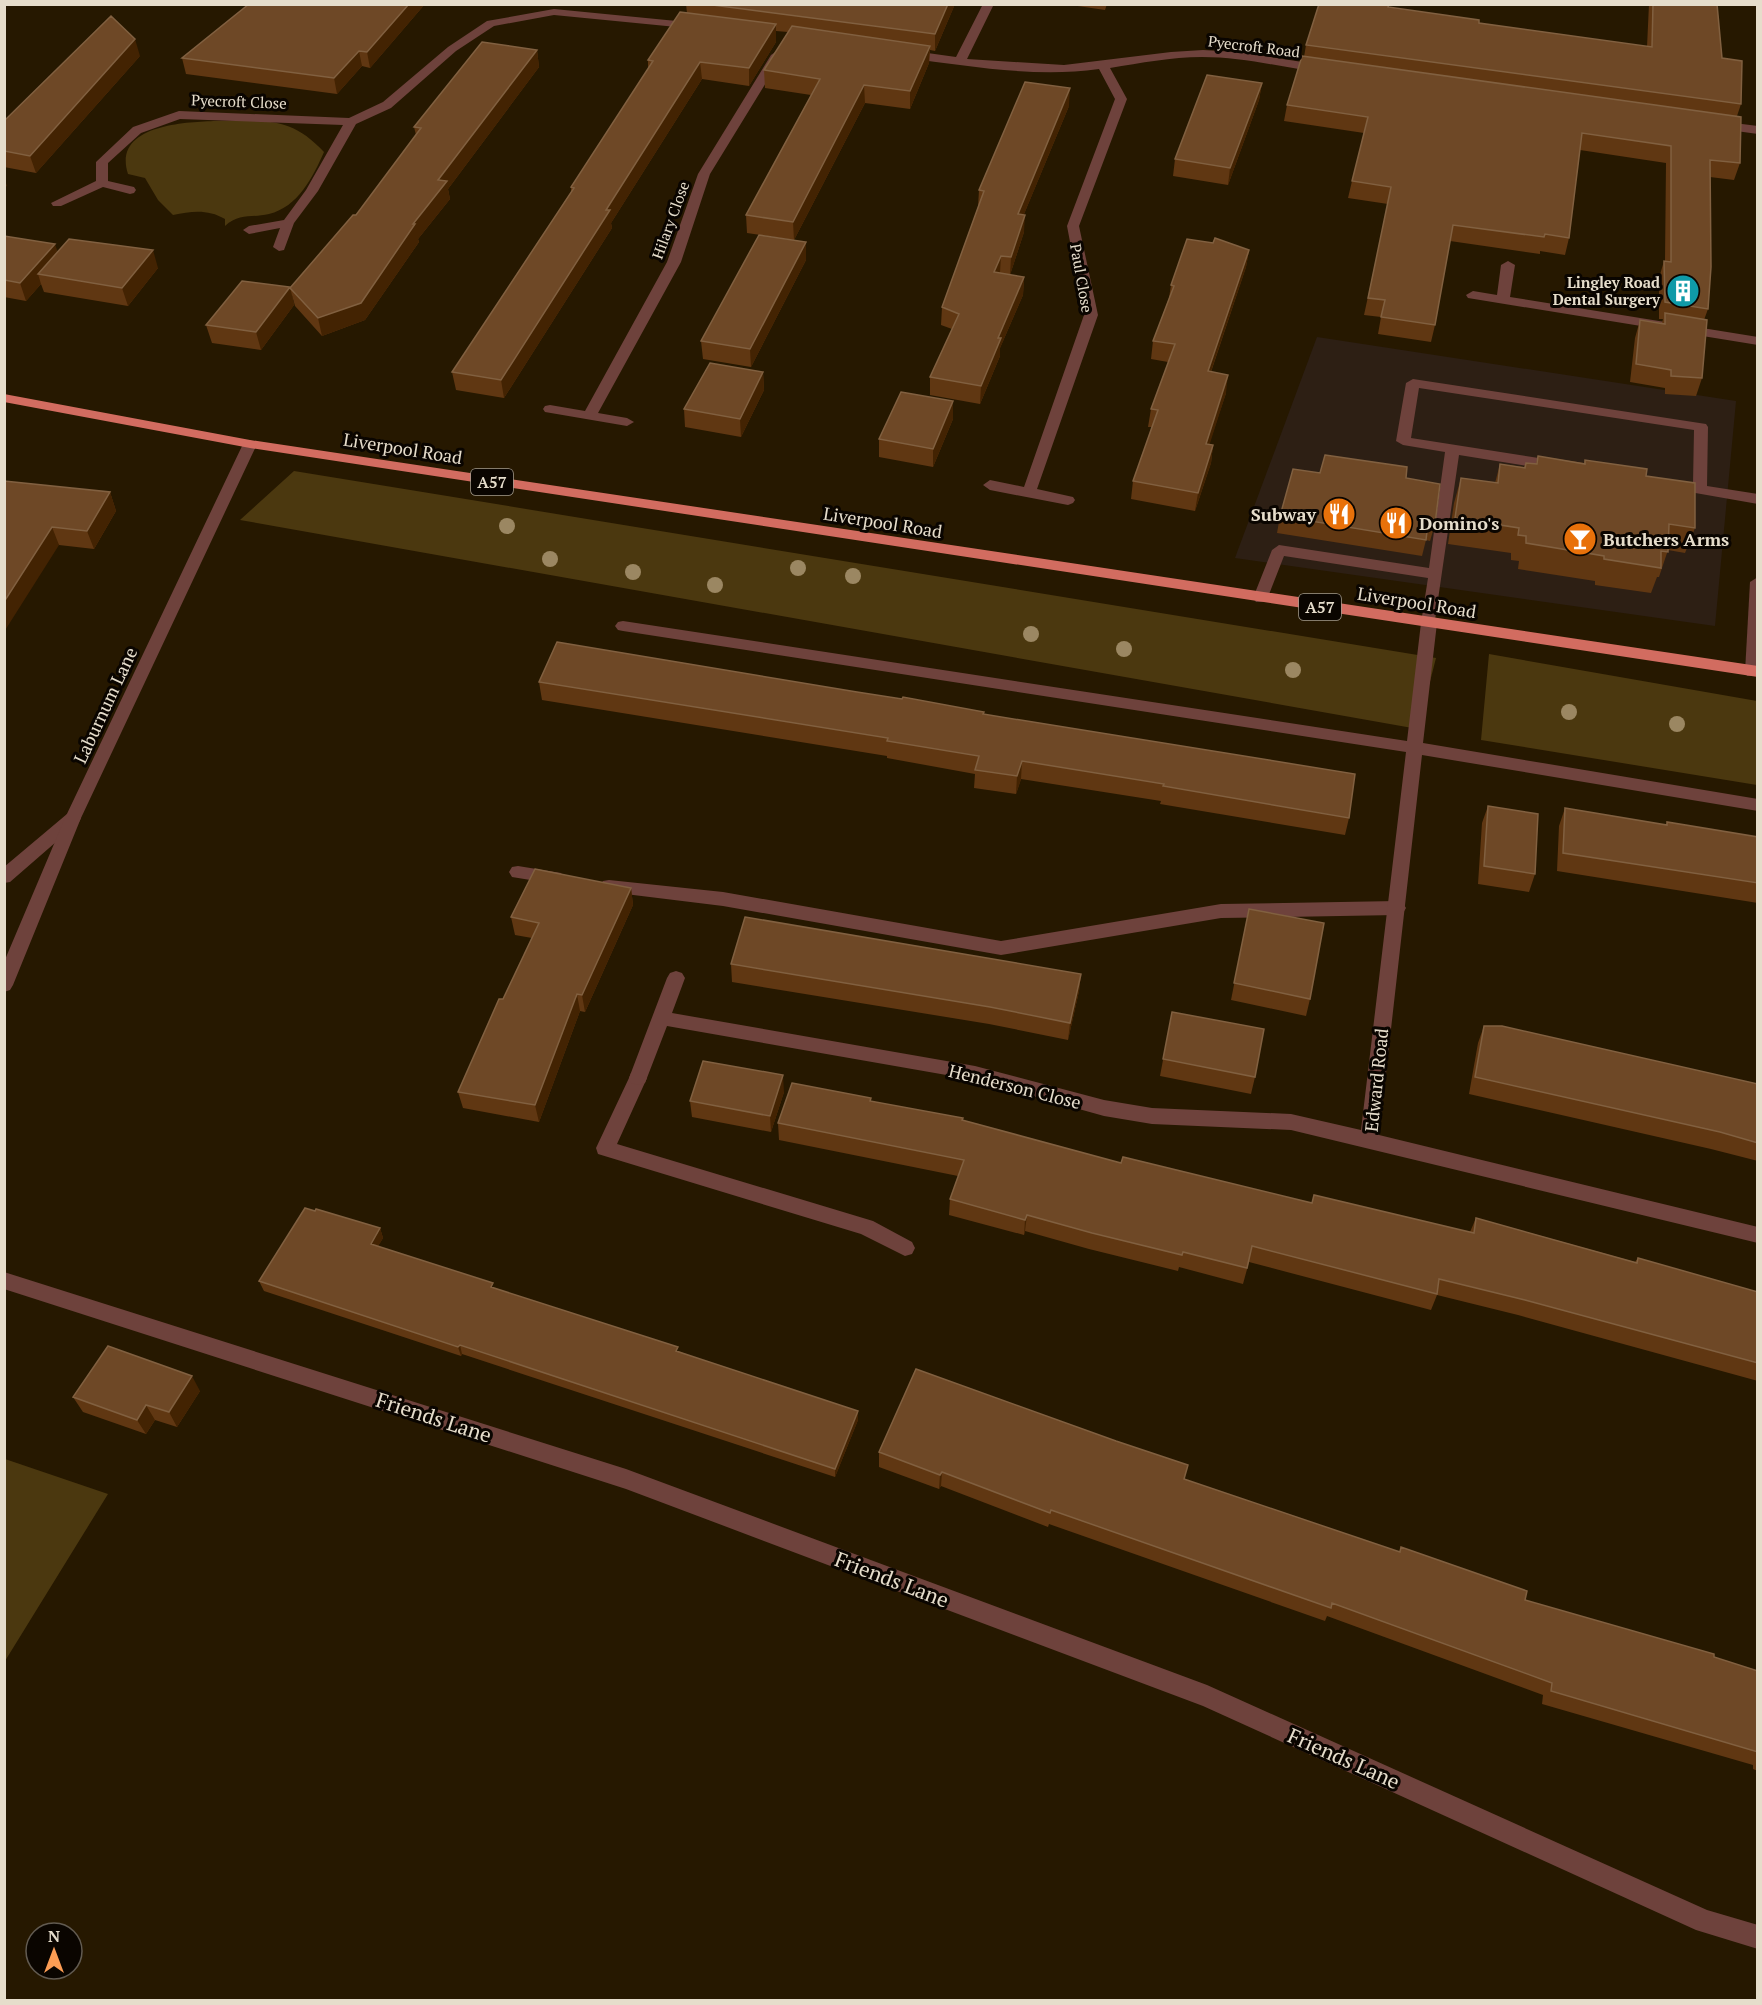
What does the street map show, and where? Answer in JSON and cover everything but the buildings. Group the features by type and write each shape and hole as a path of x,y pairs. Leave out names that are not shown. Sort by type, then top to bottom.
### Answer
{"highway":[{"name":"Liverpool Road","path":"4,398 250,444 1756,672"}],"street":[{"path":"960,61 989,4"},
{"name":"Pyecroft Close","path":"102,183 102,162 137,130 179,115 351,122 387,105 452,49 491,22 554,12 643,19 710,28"},
{"name":"Hilary Close","path":"589,416 674,262 704,174 781,48"},
{"name":"Pyecroft Road","path":"891,52 1019,67 1062,69 1104,67 1163,56 1216,55 1334,71"},
{"name":"Paul Close","path":"1029,492 1092,315 1073,226 1121,99 1104,67"},
{"path":"279,248 288,223 312,191 351,122"},
{"path":"1710,124 1758,130"},
{"path":"57,203 102,183 129,190"},
{"path":"249,230 288,223"},
{"path":"1503,300 1508,265"},
{"path":"1473,295 1758,341"},
{"path":"1571,468 1403,441 1413,383 1701,428 1700,490"},
{"path":"550,409 627,422"},
{"name":"Laburnum Lane","path":"4,986 73,818 250,444"},
{"name":"Edward Road","path":"1453,449 1429,623 1368,1140 1758,1235"},
{"path":"990,485 1068,500"},
{"path":"1676,486 1758,499"},
{"path":"1261,598 1279,550 1436,574"},
{"path":"1756,672 1758,582"},
{"path":"623,626 1416,748 1758,805"},
{"path":"4,878 73,818"},
{"path":"518,872 723,899 1001,948 1221,911 1396,908"},
{"path":"676,978 638,1078 605,1148 866,1227 905,1248"},
{"name":"Henderson Close","path":"661,1018 975,1073 1104,1108 1152,1116 1199,1120 1291,1122 1368,1140"},
{"name":"Friends Lane","path":"4,1280 626,1479 1185,1688 1705,1921 1758,1937"}],"shaded area":[{"path":"216,121 262,121 287,126 299,131 324,152 303,190 288,205 279,210 269,214 235,219 225,226 225,219 206,212 173,215 158,200 145,178 128,174 126,158 131,145 141,136 170,125"},
{"path":"1317,337 1736,401 1715,626 1235,558"},
{"path":"294,471 1436,658 1418,729 240,520"},
{"path":"1489,654 1757,701 1757,785 1481,740"},
{"path":"4,1459 108,1494 5,1661"}],"place":[{"name":"Lingley Road Dental Surgery","path":"1683,291"},
{"name":"Subway","path":"1339,514"},
{"name":"Domino's","path":"1396,523"},
{"name":"Butchers Arms","path":"1580,539"}]}
